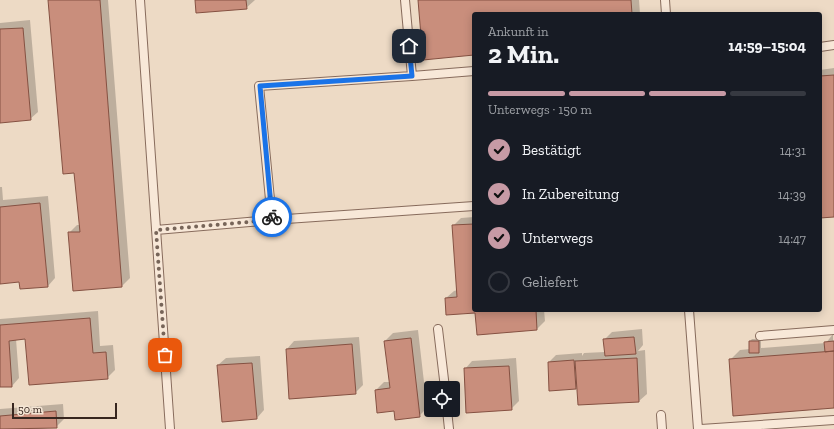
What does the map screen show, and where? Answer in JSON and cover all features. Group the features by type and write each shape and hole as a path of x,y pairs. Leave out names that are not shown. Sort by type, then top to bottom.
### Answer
{"lane":[{"path":"140,0 170,429"},
{"path":"405,0 412,76"},
{"path":"665,0 666,12"},
{"path":"822,47 834,46"},
{"path":"272,220 260,86 472,71"},
{"path":"156,230 272,220 472,206"},
{"path":"689,312 698,429"},
{"path":"438,329 444,381"},
{"path":"760,336 834,330"},
{"path":"661,414 662,429"},
{"path":"448,417 449,429"},
{"path":"702,429 834,420"}],"building":[{"path":"48,0 100,0 122,287 73,291 68,232 80,232 74,173 63,174"},
{"path":"195,0 246,0 247,9 196,13"},
{"path":"418,0 631,0 632,12 472,12 472,55 423,60"},
{"path":"23,28 31,120 0,123 0,29"},
{"path":"834,75 834,217 822,218 822,76"},
{"path":"40,203 48,287 20,289 19,282 0,284 0,207"},
{"path":"472,224 472,312 536,312 537,330 477,335 475,313 446,315 445,298 457,297 452,225"},
{"path":"90,318 93,353 106,352 108,379 29,385 25,339 9,341 12,387 0,387 0,325"},
{"path":"634,337 636,354 605,356 603,339"},
{"path":"411,338 420,417 395,420 394,411 377,413 375,390 390,388 384,341"},
{"path":"749,341 759,341 759,353 749,353"},
{"path":"834,341 834,351 825,352 824,342"},
{"path":"352,344 356,394 289,399 286,349"},
{"path":"834,351 834,408 733,416 729,359"},
{"path":"637,358 639,402 578,405 575,361"},
{"path":"574,360 576,389 549,391 548,362"},
{"path":"252,363 257,419 222,422 217,365"},
{"path":"509,366 512,410 466,413 464,368"},
{"path":"56,411 57,428 0,429 0,416"}],"way so far":[{"path":"165,355 156,230 272,220 272,217"}],"route":[{"path":"272,217 260,86 412,76 409,46"}]}
